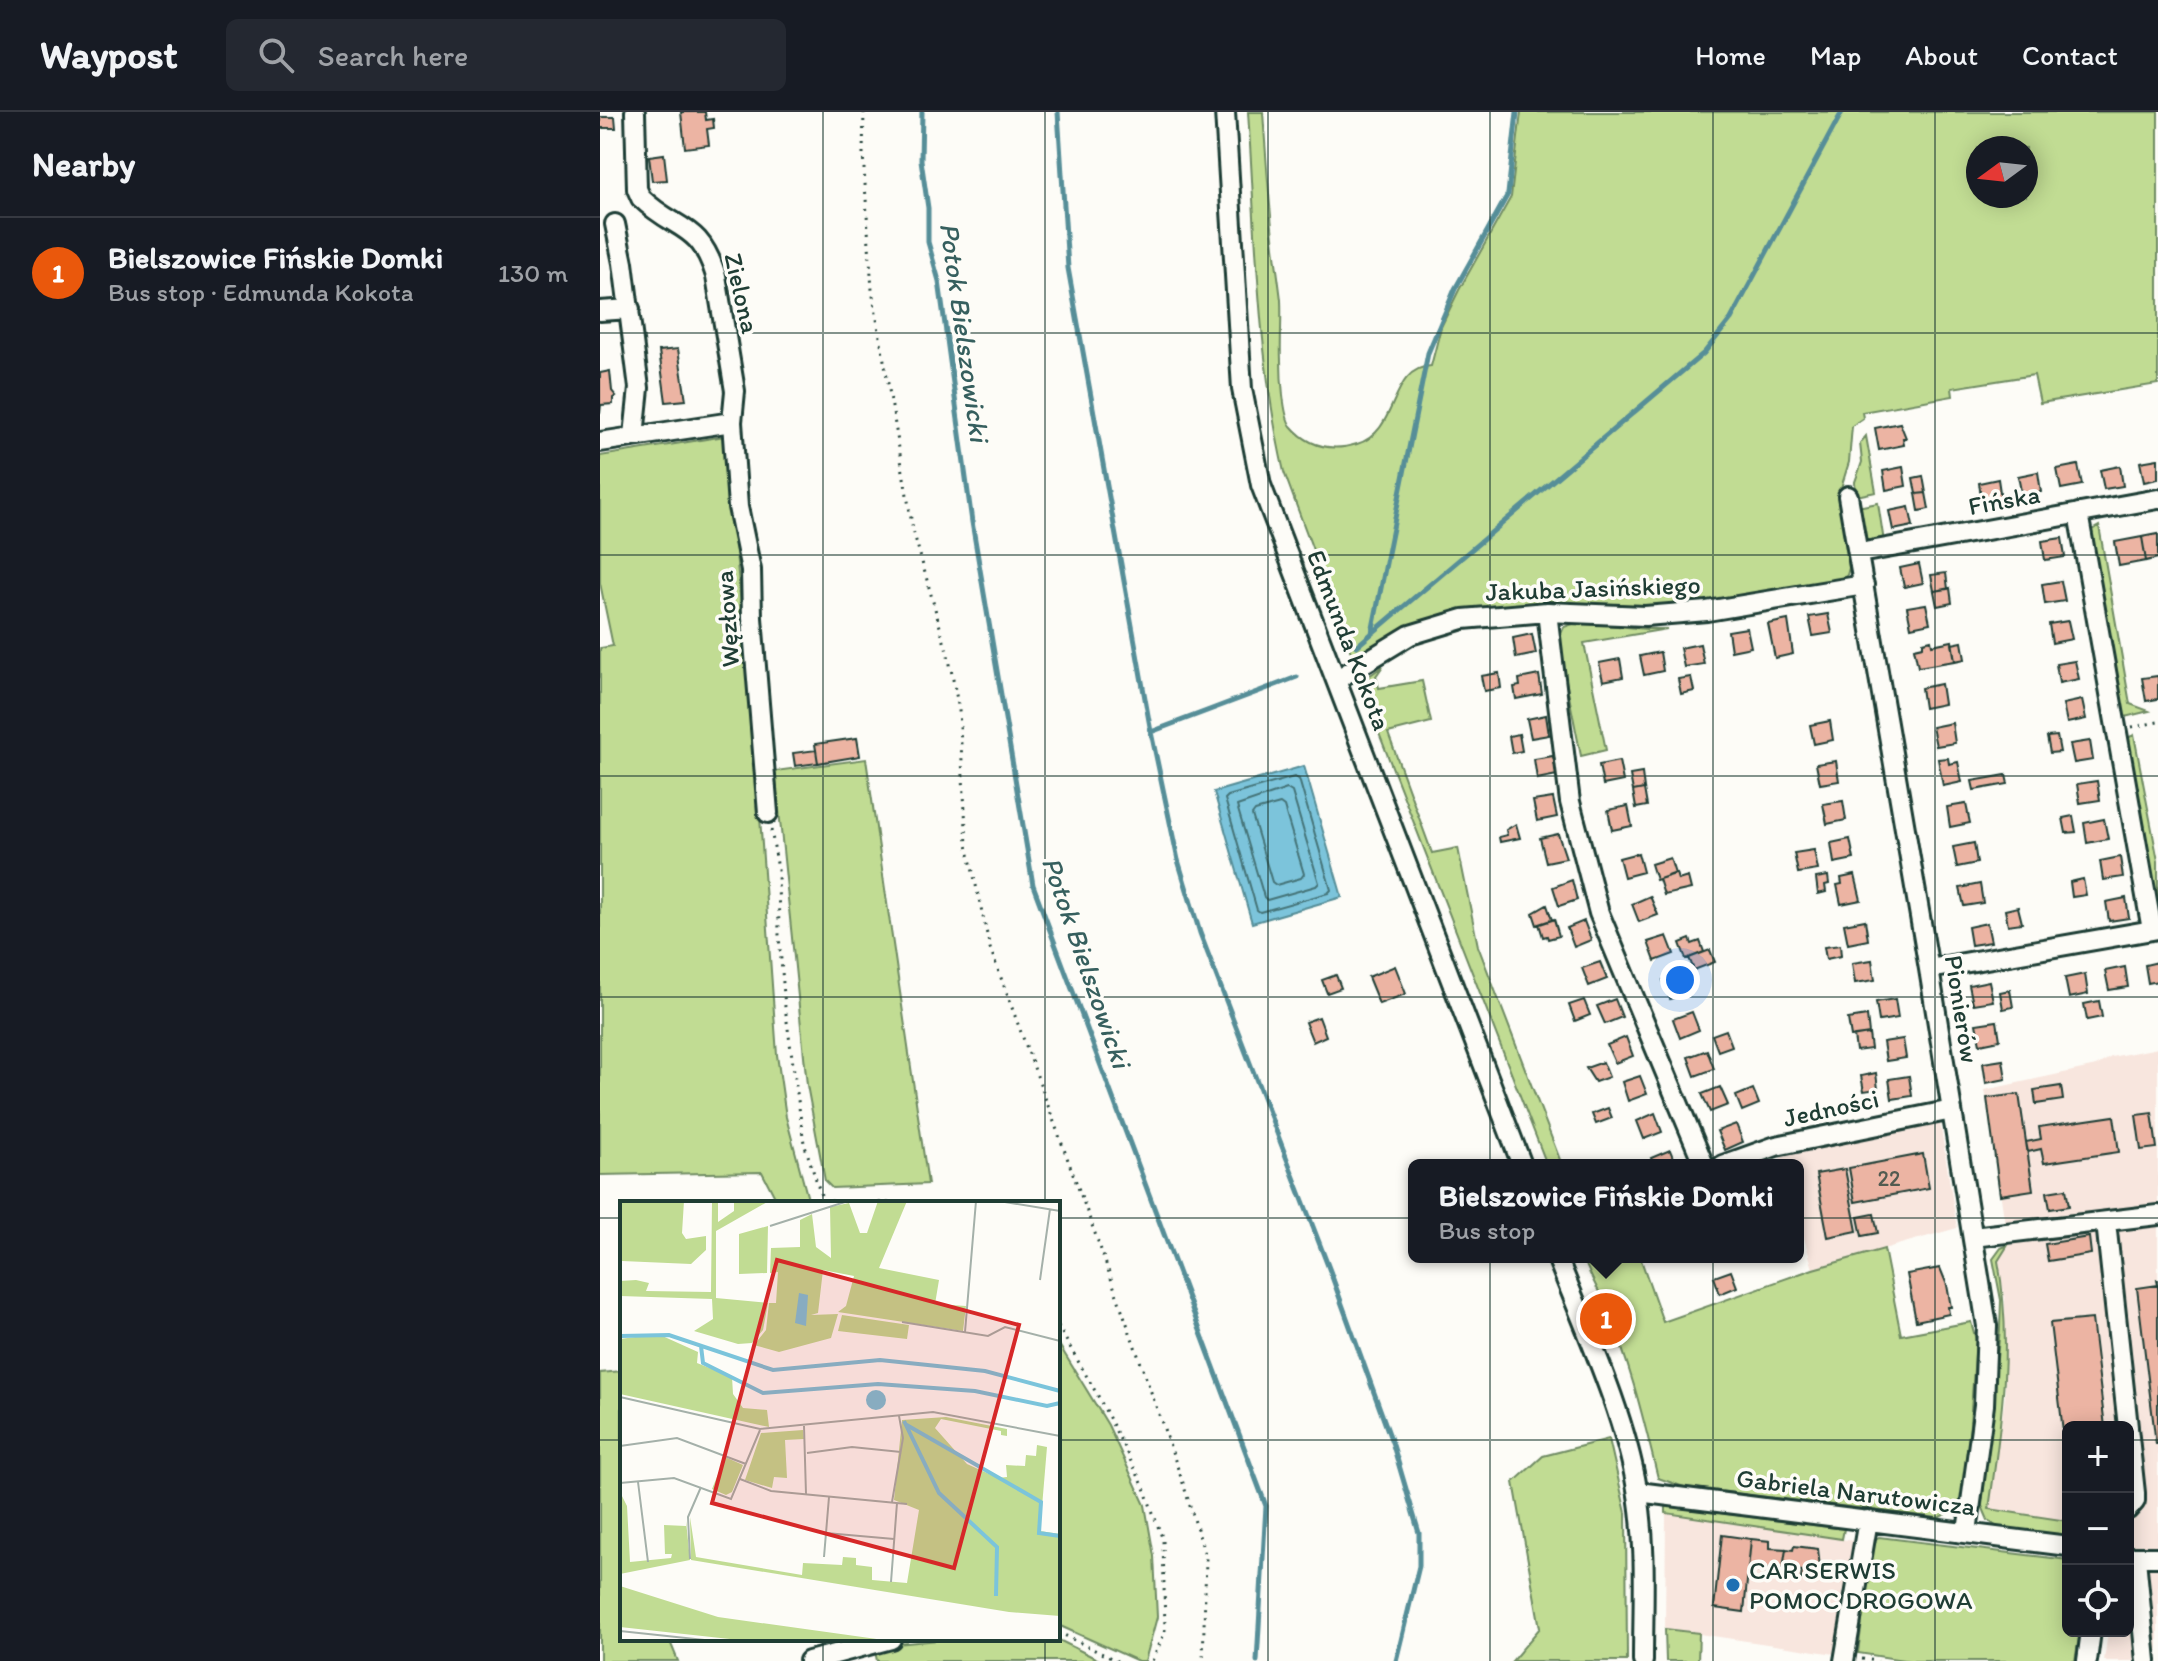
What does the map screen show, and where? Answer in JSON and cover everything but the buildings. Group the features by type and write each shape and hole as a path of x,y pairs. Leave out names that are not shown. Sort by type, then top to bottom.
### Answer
{"street":[{"name":"Zielona","path":"635,112 637,189 641,198 698,238 716,276 735,391 732,422"},
{"path":"1206,123 1225,117"},
{"name":"Edmunda Kokota","path":"1225,117 1231,332 1261,485 1520,1159"},
{"path":"615,224 630,309 639,388 634,436"},
{"path":"600,311 630,309"},
{"path":"600,442 732,422"},
{"name":"Węzłowa","path":"732,422 738,507 751,570 768,813"},
{"name":"Pionierów","path":"1848,496 1987,1326 1984,1405 1967,1532"},
{"name":"Fińska","path":"1859,553 2158,499"},
{"path":"1929,969 2155,930 2078,513"},
{"name":"Jakuba Jasińskiego","path":"1336,680 1410,635 1463,619 1547,612 1660,615 1707,611 1864,585"},
{"path":"1547,612 1570,802 1599,913 1702,1159"},
{"name":"Jedności","path":"1740,1159 1776,1146 1952,1110"},
{"path":"1973,1237 2158,1215"},
{"path":"2106,1222 2127,1421"},
{"path":"1559,1263 1624,1433 1638,1492 1642,1533 1643,1661"},
{"name":"Gabriela Narutowicza","path":"1638,1492 2062,1545"},
{"path":"1844,1661 1868,1520"},
{"path":"2134,1558 2158,1557"},
{"path":"2133,1565 2146,1661"},
{"path":"2087,1661 2090,1637"},
{"path":"809,1661 884,1641"}],"path":[{"path":"864,112 863,153 872,290 913,530 949,659 959,710 970,860 990,948 1121,1306 1206,1558 1203,1661"},
{"path":"2117,731 2158,722"},
{"path":"768,813 778,869 785,1007 804,1143 823,1201"},
{"path":"1060,1330 1143,1485 1163,1540 1165,1632 1152,1661"},
{"path":"1060,1633 1117,1661"}],"shaded area":[{"path":"2158,1048 2158,1661 2104,1661 2107,1637 2134,1637 2134,1421 2062,1421 2062,1520 1989,1509 2005,1397 2005,1300 1998,1260 2008,1245 1985,1090 2096,1066 2111,1057"},
{"path":"1940,1122 1957,1228 1813,1269 1804,1238 1804,1159 1781,1159 1779,1154"},
{"path":"1666,1513 1854,1541 1835,1654 1665,1629"}],"green space":[{"path":"1248,112 1263,112 1281,300 1281,376 1286,414 1291,426 1305,439 1321,446 1338,448 1371,437 1381,427 1407,377 1417,369 1431,366 1441,327 1511,197 1521,112 2158,112 2158,384 2040,403 2034,375 1952,388 1953,396 1862,412 1863,418 1852,426 1849,462 1840,491 1849,568 1847,575 1836,584 1647,611 1477,612 1399,631 1356,657 1352,655 1284,472 1268,383"},
{"path":"725,436 757,775 777,1055 786,1117 808,1201 777,1201 762,1172 600,1175 600,648 613,646 600,583 600,456"},
{"path":"1866,436 1876,492 1856,496 1855,482 1862,462 1860,443"},
{"path":"1878,503 1884,542 1868,543 1864,540 1857,507"},
{"path":"2099,526 2130,704 2149,711 2125,717 2121,714 2090,531"},
{"path":"1579,622 1667,629 1584,643 1606,750 1581,756 1558,641 1564,627"},
{"path":"1383,666 1376,676 1379,688 1422,681 1431,722 1388,733 1432,853 1458,848 1478,946 1560,1159 1545,1159 1363,692 1362,681"},
{"path":"2134,735 2158,861 2158,912 2125,739"},
{"path":"866,759 928,1184 832,1188 825,1181 807,1085 775,771"},
{"path":"2008,1245 1998,1261 2005,1323 2004,1385 1989,1509 2062,1520 2062,1536 1997,1527 1988,1520 1982,1506 2000,1329 2001,1300 1993,1259 2001,1248"},
{"path":"1884,1249 1901,1335 1971,1322 1976,1340 1965,1494 1960,1507 1938,1518 1684,1487 1658,1478 1622,1349 1585,1263 1642,1263 1663,1322 1813,1269"},
{"path":"1060,1346 1108,1425 1145,1505 1154,1556 1157,1617 1145,1661 1138,1661 1060,1626"},
{"path":"620,1371 620,1641 670,1641 678,1661 600,1661 600,1373"},
{"path":"1609,1439 1626,1513 1627,1661 1512,1661 1540,1628 1514,1482 1543,1456"},
{"path":"1666,1506 1844,1529 1842,1539 1666,1513"},
{"path":"1879,1537 2062,1559 2062,1637 2079,1637 2075,1661 1910,1661 1858,1653 1872,1541"},
{"path":"1665,1629 1699,1633 1698,1661 1666,1661"},
{"path":"1060,1640 1101,1661 877,1661 874,1646 928,1641"}],"water":[{"path":"1304,766 1342,897 1252,923 1214,792"}],"waterway":[{"name":"Potok Bielszowicki","path":"922,112 921,160 928,208 928,242 939,281 972,522 1033,885 1266,1506 1257,1661"},
{"path":"1058,112 1068,268 1151,732 1178,860 1200,933 1330,1271 1393,1445 1419,1533 1419,1566 1396,1661"},
{"path":"1372,633 1428,353 1455,289 1508,194 1517,112"},
{"path":"1357,646 1704,353 1731,319 1842,112"},
{"path":"1151,732 1297,677"}],"place":[{"name":"Bielszowice Fińskie Domki","path":"1606,1319"},
{"name":"CAR SERWIS POMOC DROGOWA","path":"1733,1585"}]}
